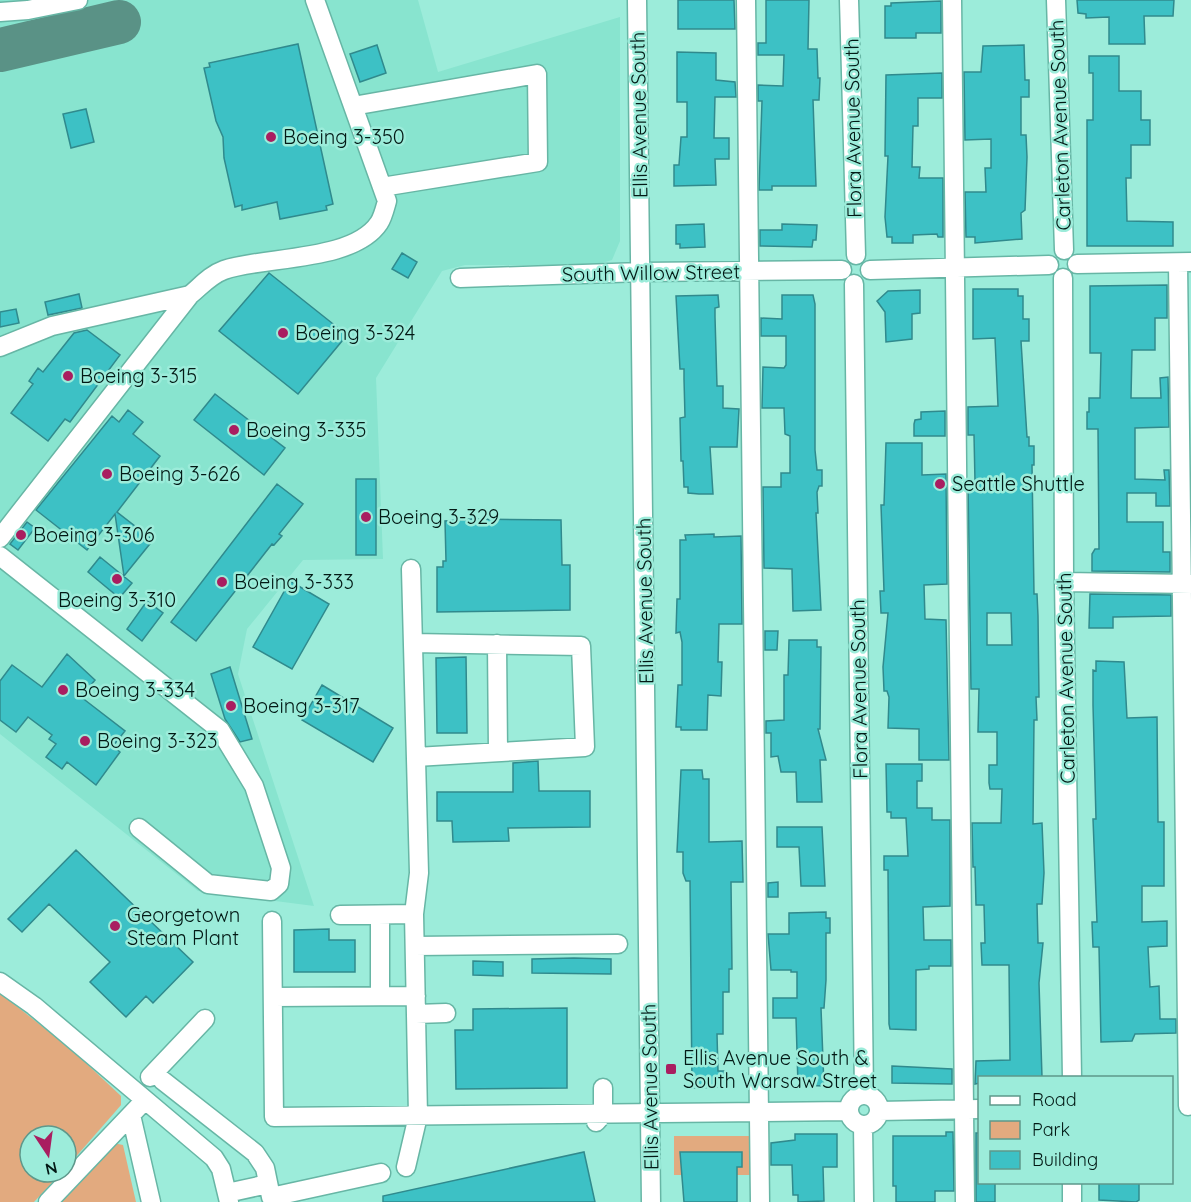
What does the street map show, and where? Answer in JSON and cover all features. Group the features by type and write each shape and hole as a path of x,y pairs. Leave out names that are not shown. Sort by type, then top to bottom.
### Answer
{"street":[{"path":"0,14 78,0"},
{"path":"0,538 190,295 208,279 224,270 296,257 358,241 378,223 387,201 315,0"},
{"name":"Ellis Avenue South","path":"637,0 642,272 651,1202"},
{"path":"746,0 759,1202"},
{"name":"Flora Avenue South","path":"849,0 856,255"},
{"path":"952,0 954,267 971,1109 965,1202"},
{"name":"Carleton Avenue South","path":"1056,0 1064,250"},
{"path":"353,106 537,74 538,162 382,187"},
{"path":"1064,250 1073,254 1077,264 1073,274 1063,278 1051,272 1049,264 1053,254 1064,250"},
{"path":"856,255 865,259 870,270 864,281 848,277 847,258 856,255"},
{"path":"1077,264 1185,263 1187,585 1184,1106"},
{"path":"870,270 1049,264"},
{"name":"South Willow Street","path":"460,278 748,270 848,277"},
{"name":"Flora Avenue South","path":"848,277 864,1095"},
{"name":"Carleton Avenue South","path":"1063,278 1064,582 1072,1076"},
{"path":"0,347 52,326 190,295"},
{"path":"0,556 220,730 254,786 282,868 279,884 271,891 208,884 139,828"},
{"path":"406,1167 418,1116 414,914 419,873 411,569"},
{"path":"1064,582 1187,585"},
{"path":"413,643 581,646 585,747 416,757"},
{"path":"497,644 498,752"},
{"path":"340,915 414,914"},
{"path":"380,915 380,996"},
{"path":"272,921 274,1117 374,1112 418,1116 598,1120 650,1113 849,1111"},
{"path":"415,946 618,944"},
{"path":"0,982 34,1006 214,1158 221,1169 228,1197 268,1184"},
{"path":"273,997 380,996 446,1013"},
{"path":"205,1019 156,1078 255,1153 265,1168 271,1197 381,1173"},
{"path":"598,1120 603,1088"},
{"path":"864,1095 875,1100 879,1111 874,1122 863,1125 854,1122 849,1111 853,1099 864,1095"},
{"path":"48,1202 145,1100"},
{"path":"879,1111 971,1109"},
{"path":"131,1115 150,1202"},
{"path":"863,1125 864,1202"},
{"path":"1072,1184 1072,1202"}],"shaded area":[{"path":"0,0 418,0 438,72 620,17 620,241 612,260 595,265 465,265 442,271 376,378 383,559 303,560 247,629 238,674 314,906 198,891 0,734"}],"green space":[{"path":"0,993 72,1050 121,1096 121,1105 78,1154 78,1124 18,1124 18,1184 51,1184 34,1202 0,1202"},
{"path":"674,1136 750,1136 750,1175 674,1175"},
{"path":"113,1143 123,1145 136,1202 56,1202 73,1184 78,1184 78,1179"}],"building":[{"path":"678,0 734,0 735,29 678,29"},
{"path":"766,0 809,0 808,49 817,49 818,78 820,78 819,100 813,100 816,186 772,186 772,190 759,190 762,101 758,101 758,85 783,86 784,55 758,55 758,43 766,43"},
{"path":"1077,0 1174,0 1173,16 1144,16 1145,44 1109,44 1109,17 1086,18 1086,14 1078,13"},
{"path":"941,1 941,33 916,33 916,38 885,38 885,6 891,6 891,3"},
{"name":"Boeing 3-350","path":"298,44 333,204 326,206 327,210 280,219 277,202 242,210 242,205 235,207 224,158 223,137 216,121 204,68 210,67 209,63"},
{"path":"377,45 386,73 360,82 350,54"},
{"path":"1024,45 1025,80 1029,80 1029,97 1021,97 1021,135 1026,135 1027,157 1025,210 1021,213 1022,239 975,243 975,237 966,237 965,192 986,192 985,168 991,168 991,139 965,140 964,72 981,72 983,46"},
{"path":"677,52 716,53 716,80 735,82 736,97 715,97 714,138 729,138 729,159 715,159 716,185 674,186 674,165 679,165 681,137 687,137 687,102 677,102"},
{"path":"1089,56 1119,56 1119,91 1141,91 1141,120 1150,120 1150,145 1131,145 1131,178 1126,178 1127,221 1173,222 1173,246 1087,246 1087,120 1093,120 1093,73 1089,73"},
{"path":"942,73 942,98 918,98 918,126 913,126 912,167 920,167 919,178 943,178 943,237 938,237 937,234 913,235 913,243 892,243 892,237 887,237 885,217 888,156 885,156 886,75"},
{"path":"86,109 94,142 71,148 63,114"},
{"path":"704,224 705,247 680,248 680,244 676,244 676,225"},
{"path":"782,224 817,225 816,240 813,240 812,247 760,246 760,230 782,230"},
{"path":"402,253 417,262 408,278 392,269"},
{"name":"Boeing 3-324","path":"269,273 347,335 298,394 219,331"},
{"path":"1167,285 1167,318 1155,318 1155,350 1132,350 1131,398 1161,398 1160,378 1168,377 1169,427 1135,428 1135,479 1165,480 1164,470 1169,470 1170,506 1156,506 1156,493 1127,493 1127,522 1163,522 1163,552 1170,552 1170,572 1092,571 1092,554 1095,549 1099,549 1098,429 1087,429 1087,412 1089,412 1089,398 1100,398 1101,353 1090,353 1090,286"},
{"path":"973,289 1018,289 1018,296 1023,296 1023,319 1029,319 1029,341 1021,341 1027,437 1029,437 1029,446 1034,446 1034,465 1032,465 1034,594 1037,594 1039,697 1036,697 1037,720 1034,720 1033,824 1042,823 1044,873 1042,904 1037,904 1038,943 1043,943 1039,983 1042,1076 978,1076 978,1083 975,1084 976,1061 1010,1060 1009,965 982,965 981,943 985,943 984,905 976,905 972,823 1001,823 1002,789 990,789 989,783 989,765 997,765 997,732 978,732 979,689 971,689 968,482 975,482 974,435 968,435 968,407 998,406 995,338 973,339","holes":["987,613 1011,613 1012,645 987,645"]},
{"path":"920,290 920,313 912,314 912,339 886,342 885,312 877,301 888,291"},
{"path":"79,294 82,308 48,315 45,302"},
{"path":"718,295 719,307 715,308 717,386 723,386 723,408 739,409 737,447 710,447 713,494 688,493 688,487 684,487 683,461 681,461 680,418 685,417 684,369 680,369 676,296"},
{"path":"782,295 813,295 815,304 815,450 817,470 822,470 822,486 819,486 817,492 818,513 816,513 821,610 793,611 792,569 764,568 763,487 781,487 781,473 790,473 790,436 785,434 784,408 762,408 763,367 784,368 786,365 786,336 761,336 761,318 782,319"},
{"path":"16,309 19,323 0,327 0,312"},
{"name":"Boeing 3-315","path":"87,330 120,355 70,422 65,419 48,441 11,413 33,384 29,381 38,368 43,372 74,333"},
{"name":"Boeing 3-335","path":"215,394 285,448 264,475 194,420"},
{"name":"Boeing 3-626","path":"128,410 143,422 133,434 160,456 117,512 153,540 124,576 115,514 87,550 36,510 112,416 119,422"},
{"path":"945,411 945,436 914,436 915,420 921,419 921,412"},
{"path":"886,443 922,443 922,475 946,474 947,584 924,585 925,619 946,620 949,760 919,760 919,729 888,728 889,697 887,691 884,691 883,667 888,613 881,613 880,591 884,591 881,505 884,505"},
{"name":"Boeing 3-329","path":"356,479 376,479 376,555 356,555"},
{"name":"Boeing 3-333","path":"277,484 303,504 279,534 282,536 274,545 272,544 196,641 171,622"},
{"path":"561,520 562,565 570,565 570,610 437,612 437,567 443,567 443,561 446,561 445,521"},
{"name":"Boeing 3-306","path":"27,522 35,528 18,550 10,544"},
{"path":"714,534 714,537 741,536 742,624 719,624 718,662 722,662 721,696 708,695 707,730 681,730 681,727 676,727 678,685 682,685 682,642 680,632 676,633 677,599 680,599 680,540 686,540 685,535"},
{"name":"Boeing 3-310","path":"100,557 132,583 121,596 117,596 88,572"},
{"path":"290,581 329,604 292,669 253,647"},
{"path":"1090,594 1171,595 1171,616 1113,617 1113,628 1089,628"},
{"path":"147,601 163,613 142,641 127,629"},
{"path":"765,631 778,631 777,650 765,650"},
{"path":"789,640 817,640 817,647 821,647 820,729 818,729 826,760 820,760 822,802 797,802 796,772 781,772 778,756 771,757 771,733 766,733 766,721 784,720 784,675 788,675"},
{"path":"67,654 95,680 81,697 125,731 113,746 120,752 96,785 67,762 62,769 46,757 56,744 49,739 52,735 28,717 16,732 0,720 0,681 12,665 42,687"},
{"path":"466,657 467,733 437,733 436,658"},
{"path":"1096,661 1124,662 1127,718 1157,717 1158,822 1164,822 1164,886 1142,886 1142,922 1167,921 1167,946 1148,947 1150,987 1159,986 1160,1019 1176,1019 1176,1033 1135,1034 1132,1041 1101,1042 1099,947 1093,947 1092,922 1097,922 1093,819 1096,819 1093,670 1096,671"},
{"name":"Boeing 3-317","path":"230,667 252,739 240,742 225,719 211,674"},
{"path":"322,685 393,728 373,762 302,720"},
{"path":"538,761 539,791 590,791 590,827 508,828 509,841 453,842 452,821 437,821 437,792 513,792 513,763"},
{"path":"886,764 922,764 922,781 917,781 917,808 932,808 932,820 950,820 950,906 923,907 924,940 951,940 951,966 929,966 929,969 916,970 916,1030 890,1029 889,1024 888,870 884,870 884,856 908,856 906,818 891,818 891,812 887,812"},
{"path":"681,770 702,770 703,779 709,779 709,842 742,841 743,882 731,882 732,969 729,969 729,992 723,992 723,1034 717,1034 718,1071 724,1071 725,1087 692,1088 690,881 686,881 683,873 683,852 677,852"},
{"path":"777,827 822,827 825,886 801,886 799,847 777,847"},
{"name":"Georgetown Steam Plant","path":"76,850 193,962 153,1003 146,996 126,1017 90,982 110,962 49,904 22,932 8,919"},
{"path":"778,882 778,897 768,897 768,883"},
{"path":"826,912 826,918 830,918 830,933 826,933 826,980 824,1008 821,1008 824,1086 798,1085 796,1018 773,1018 773,998 797,998 797,972 771,970 768,934 789,934 789,913"},
{"path":"329,929 329,940 355,940 355,972 294,972 294,930"},
{"path":"532,959 611,959 611,974 532,973"},
{"path":"473,961 503,962 503,976 473,975"},
{"path":"567,1008 567,1088 456,1089 455,1030 473,1030 473,1009"},
{"path":"892,1066 952,1069 952,1084 892,1083"},
{"path":"946,1132 953,1132 954,1191 935,1191 935,1202 896,1202 896,1186 893,1186 893,1136 946,1136"},
{"path":"976,1133 978,1133 978,1184 995,1184 995,1202 976,1202"},
{"path":"795,1134 837,1134 837,1167 823,1167 824,1201 798,1202 798,1195 793,1195 792,1165 771,1165 771,1143 795,1140"},
{"path":"584,1152 595,1202 383,1202 383,1196"},
{"path":"680,1152 742,1152 742,1167 737,1167 737,1202 684,1202"},
{"path":"1099,1184 1139,1184 1139,1200 1136,1202 1099,1200"}],"taxiway":[{"path":"0,50 119,22"}],"place":[{"name":"Boeing 3-350","path":"271,137"},
{"name":"Boeing 3-324","path":"283,333"},
{"name":"Boeing 3-315","path":"68,376"},
{"name":"Boeing 3-335","path":"234,430"},
{"name":"Boeing 3-626","path":"107,474"},
{"name":"Seattle Shuttle","path":"940,484"},
{"name":"Boeing 3-329","path":"366,517"},
{"name":"Boeing 3-306","path":"21,535"},
{"name":"Boeing 3-310","path":"117,579"},
{"name":"Boeing 3-333","path":"222,582"},
{"name":"Boeing 3-334","path":"63,690"},
{"name":"Boeing 3-317","path":"231,706"},
{"name":"Boeing 3-323","path":"85,741"},
{"name":"Georgetown Steam Plant","path":"115,926"},
{"name":"Ellis Avenue South & South Warsaw Street","path":"671,1069"}]}
